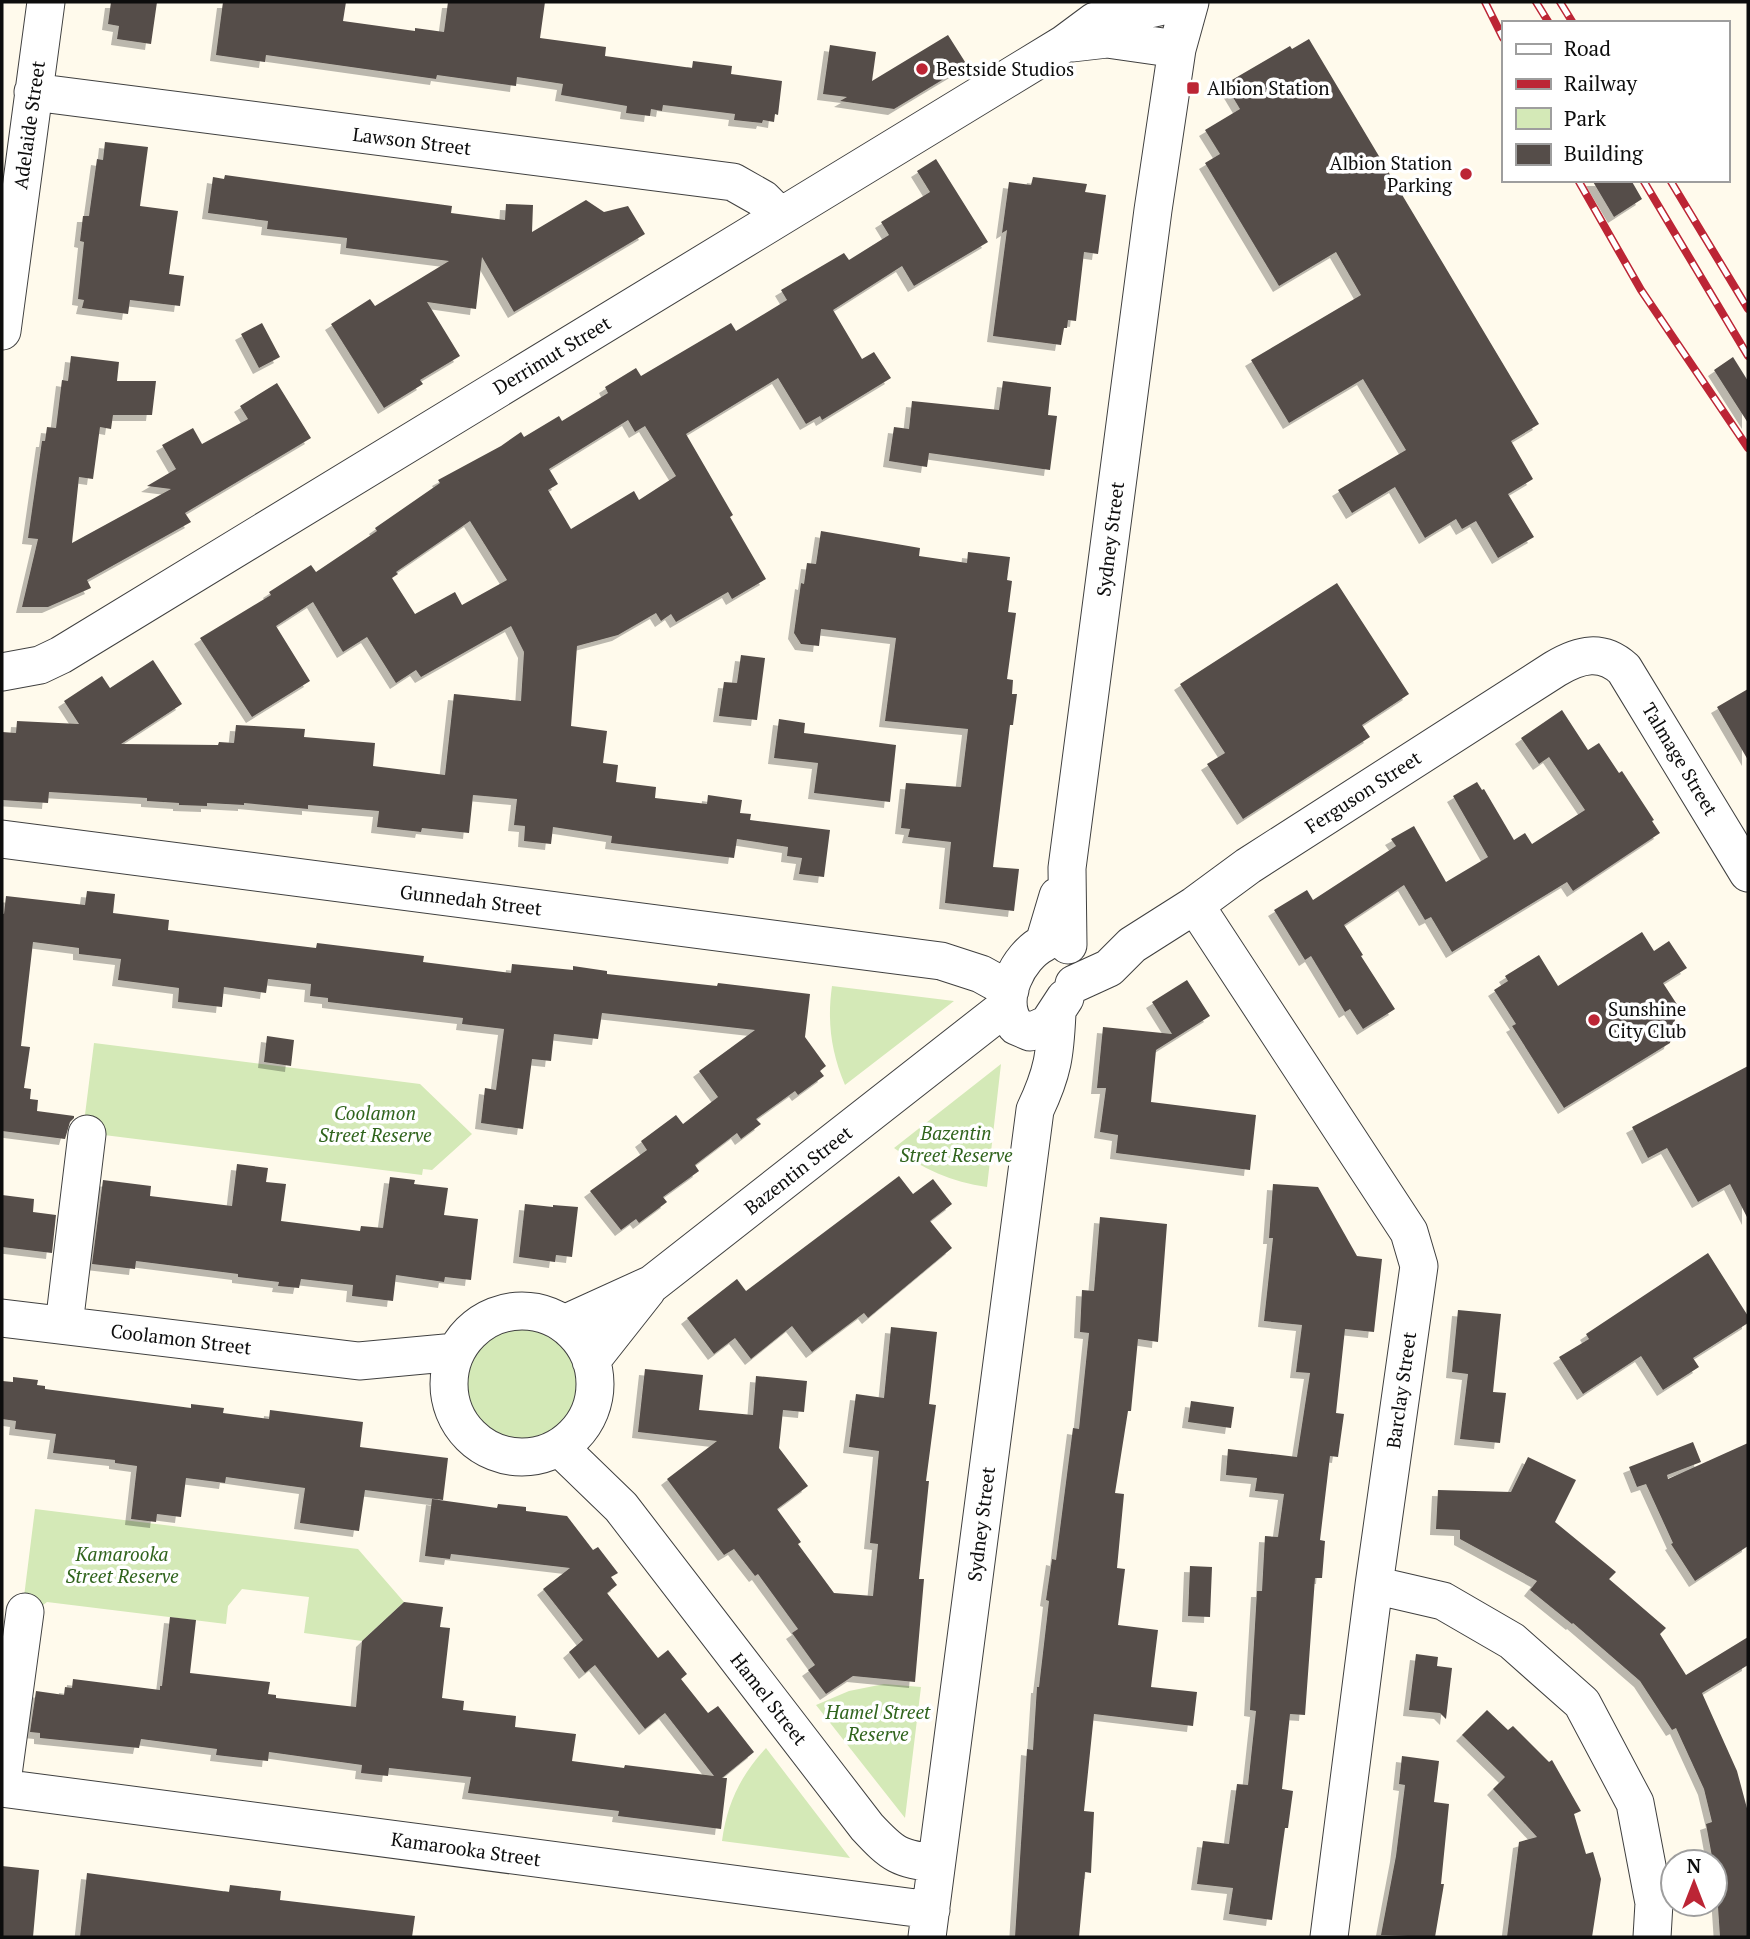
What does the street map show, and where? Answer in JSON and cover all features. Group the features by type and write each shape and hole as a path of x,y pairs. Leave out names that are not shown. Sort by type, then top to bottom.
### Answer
{"street":[{"name":"Adelaide Street","path":"2,331 46,2"},
{"name":"Derrimut Street","path":"2,672 40,664 61,656 1064,44 1095,21 1170,4"},
{"name":"Sydney Street","path":"929,1923 1035,1110 1031,1091 1041,985 1067,867 1153,211 1170,4"},
{"name":"Derrimut Street","path":"1064,44 1107,39 1166,47"},
{"name":"Lawson Street","path":"33,92 733,182 763,199 780,216"},
{"name":"Talmage Street","path":"1601,655 1614,660 1634,683 1748,873"},
{"name":"Ferguson Street","path":"1041,985 1104,951 1132,944 1195,905 1248,866 1570,660 1601,655"},
{"name":"Derrimut Street","path":"2,690 22,684 40,664"},
{"name":"Gunnedah Street","path":"2,839 941,961 968,956 997,960 1041,985"},
{"name":"Barclay Street","path":"1195,905 1409,1232 1419,1266 1374,1585 1329,1937"},
{"name":"Bazentin Street","path":"564,1324 652,1283 944,1056 1041,985"},
{"path":"64,1325 87,1134"},
{"name":"Bazentin Street","path":"592,1361 652,1283"},
{"path":"510,1312 538,1313 564,1324 580,1340 592,1361 595,1388 593,1401 571,1436 531,1457 502,1454 488,1449 466,1430 452,1405 449,1391 450,1371 456,1352 473,1330 484,1322 510,1312"},
{"name":"Coolamon Street","path":"2,1318 359,1361 449,1391"},
{"name":"Coolamon Street","path":"359,1361 456,1352"},
{"name":"Hamel Street","path":"571,1436 621,1507 867,1827 884,1846 905,1859 936,1863"},
{"path":"1374,1585 1443,1601 1512,1641 1582,1703 1635,1803 1654,1903 1652,1937"},
{"path":"2,1782 25,1612"},
{"name":"Kamarooka Street","path":"2,1788 929,1923"}],"green space":[{"path":"832,986 954,1001 845,1085 831,1036"},
{"name":"Coolamon Street Reserve","path":"94,1043 420,1084 472,1134 432,1170 423,1169 422,1175 96,1134 64,1282"},
{"name":"Bazentin Street Reserve","path":"1001,1064 987,1187 938,1174 894,1148"},
{"path":"526,1322 549,1326 569,1339 582,1359 586,1382 582,1405 569,1425 549,1438 526,1442 503,1438 483,1425 470,1405 466,1382 470,1359 483,1339 503,1326"},
{"name":"Kamarooka Street Reserve","path":"35,1509 358,1549 404,1602 362,1641 304,1633 309,1597 242,1589 228,1606 226,1624 47,1602 34,1612 5,1748"},
{"name":"Hamel Street Reserve","path":"884,1684 921,1687 905,1818 816,1705 849,1691"},
{"name":"Hamel Street Reserve","path":"766,1748 850,1858 722,1841 727,1815 736,1791"}],"building":[{"path":"111,2 157,2 151,44 117,39 119,26 108,24"},
{"path":"223,2 346,2 343,21 415,31 415,28 444,32 448,2 545,2 540,38 606,47 605,56 692,68 693,61 732,66 731,74 782,81 778,115 775,114 774,122 763,120 762,123 734,120 735,114 663,105 662,111 651,109 650,116 626,113 627,106 561,95 563,84 517,77 516,86 437,75 436,79 266,55 265,62 216,55"},
{"path":"948,35 967,65 894,109 840,101 847,97 823,94 830,45 876,52 872,81"},
{"path":"1309,39 1539,424 1511,441 1533,479 1508,494 1534,537 1498,558 1476,521 1462,529 1456,519 1425,538 1395,487 1352,513 1338,490 1406,450 1363,379 1289,423 1251,360 1361,295 1336,252 1279,286 1205,163 1220,154 1205,130 1240,109 1225,84 1290,46 1292,49"},
{"path":"105,142 148,147 140,206 178,211 169,274 184,276 180,306 130,300 128,314 82,308 84,300 78,299 84,242 80,241 83,216 89,216 97,159 103,160"},
{"path":"936,159 988,242 914,286 902,266 833,310 862,359 874,352 891,378 822,420 820,416 806,424 778,378 686,434 766,579 732,599 728,592 676,622 671,614 661,621 656,613 618,635 577,646 571,726 607,731 603,763 618,765 616,782 656,787 655,798 707,804 708,795 742,800 740,813 751,814 750,820 830,830 824,877 799,874 802,858 787,856 788,847 737,839 734,858 611,843 612,836 553,827 551,844 524,841 525,826 514,825 517,799 473,795 469,833 422,828 421,832 377,827 379,811 308,805 308,809 244,803 179,805 147,801 147,798 49,792 48,803 2,800 2,732 16,733 17,721 79,724 64,701 102,676 110,688 153,660 182,704 121,744 234,743 236,725 305,729 304,737 375,743 373,766 445,775 454,694 521,701 524,652 511,626 421,677 416,670 396,683 367,637 343,652 313,602 276,626 310,681 252,717 200,638 271,595 269,592 311,565 316,572 377,531 375,528 440,483 438,480 501,446 521,432 524,437 559,416 562,421 608,393 605,387 636,368 641,376 731,323 736,331 787,300 781,290 844,253 849,260 889,235 881,222 930,192 917,171","holes":["628,420 635,432 645,426 676,476 639,500 634,491 571,529 548,490 558,484 549,469","470,521 507,580 462,605 455,592 415,614 392,578 398,574 396,572"]},
{"path":"225,175 452,206 451,213 505,220 506,204 533,205 532,232 586,200 604,212 628,206 645,234 514,312 482,257 476,309 427,302 460,356 420,380 423,384 384,408 331,324 370,299 375,306 449,261 346,248 347,238 267,229 268,221 208,213 213,177 224,179"},
{"path":"1033,177 1087,184 1085,192 1106,195 1098,254 1084,252 1076,321 1068,320 1061,345 993,336 1007,230 1002,233 1009,182 1031,185"},
{"path":"1593,182 1632,182 1642,199 1614,217"},
{"path":"262,323 280,357 259,368 241,334"},
{"path":"71,356 119,362 117,381 156,381 152,415 113,415 111,429 100,427 93,479 79,477 72,543 171,489 147,486 176,469 162,445 193,428 202,444 248,419 240,406 277,383 311,438 185,513 191,522 87,580 91,588 48,607 22,607 38,539 28,538 42,441 45,441 47,427 56,428 62,380 68,381"},
{"path":"1733,357 1748,381 1748,423 1714,370"},
{"path":"1003,381 1051,387 1048,415 1057,416 1050,470 929,453 927,467 889,461 894,427 909,429 912,401 999,410"},
{"path":"821,531 920,548 919,556 967,563 968,552 1010,557 1007,580 1012,581 1008,612 1016,613 1007,679 1013,680 1012,694 1017,694 1013,725 1010,725 993,867 1019,869 1014,911 945,903 951,842 908,837 910,829 901,828 906,783 961,787 968,729 885,721 896,638 821,629 819,646 801,644 794,633 801,583 804,584 807,563 816,564"},
{"path":"1337,583 1409,694 1362,725 1370,737 1243,819 1207,764 1225,753 1180,684"},
{"path":"741,655 765,658 757,720 719,716 724,682 737,683"},
{"path":"1748,689 1748,760 1717,707"},
{"path":"1562,710 1588,750 1599,743 1619,773 1622,771 1660,833 1573,891 1567,882 1452,952 1431,917 1425,920 1404,885 1344,925 1395,1009 1363,1029 1350,1009 1345,1012 1311,956 1305,960 1274,910 1307,890 1313,900 1396,846 1391,839 1414,826 1446,882 1488,857 1453,796 1477,782 1482,790 1484,789 1514,840 1525,833 1532,844 1585,810 1549,757 1539,764 1521,738"},
{"path":"779,719 805,723 804,733 896,745 890,802 814,793 818,763 774,758"},
{"path":"87,891 115,894 113,913 169,920 168,930 316,948 317,943 424,956 423,962 511,973 512,964 573,970 573,966 607,971 607,974 810,994 805,1037 826,1066 820,1071 824,1076 798,1095 795,1091 756,1119 761,1124 741,1139 737,1133 695,1165 699,1171 663,1197 667,1202 639,1223 636,1219 621,1230 590,1191 647,1150 641,1141 676,1115 683,1124 718,1097 699,1071 755,1030 602,1013 598,1039 554,1034 551,1061 532,1059 523,1129 481,1123 485,1088 496,1090 504,1029 462,1024 463,1018 328,1002 328,998 310,996 311,984 268,979 266,993 224,987 222,1007 178,1002 179,988 118,980 121,959 79,954 79,948 33,942 21,1046 30,1047 24,1088 31,1089 30,1099 38,1100 37,1111 74,1118 70,1122 65,1139 2,1131 2,913 4,914 6,896 85,905"},
{"name":"Sunshine City Club","path":"1642,932 1654,951 1669,941 1687,968 1663,983 1678,1006 1670,1043 1564,1108 1512,1026 1516,1024 1494,990 1508,981 1505,976 1539,955 1558,986"},
{"path":"1187,980 1210,1016 1156,1050 1151,1102 1256,1115 1250,1170 1116,1153 1118,1135 1100,1132 1106,1088 1097,1088 1103,1027 1172,1034 1152,1002"},
{"path":"267,1036 294,1040 291,1066 264,1062"},
{"path":"1748,1066 1748,1219 1730,1184 1698,1202 1667,1148 1648,1158 1632,1127"},
{"path":"237,1164 268,1168 266,1182 286,1184 281,1221 360,1231 361,1226 383,1228 390,1177 415,1180 414,1184 448,1188 444,1215 478,1219 471,1280 445,1277 444,1282 396,1275 393,1301 352,1296 353,1285 301,1279 299,1288 278,1286 279,1282 238,1277 238,1274 136,1261 135,1269 92,1264 103,1180 151,1186 150,1196 232,1206"},
{"path":"899,1176 913,1194 933,1179 952,1204 930,1221 952,1248 868,1318 864,1313 812,1352 792,1326 751,1359 735,1338 714,1354 687,1318 737,1279 746,1291"},
{"path":"1273,1184 1318,1187 1357,1256 1382,1259 1374,1332 1345,1329 1336,1413 1344,1414 1338,1457 1330,1456 1320,1540 1325,1541 1322,1578 1315,1578 1305,1715 1290,1714 1282,1789 1293,1791 1272,1920 1229,1914 1233,1888 1197,1884 1203,1841 1229,1844 1237,1784 1248,1785 1256,1711 1250,1710 1257,1591 1262,1591 1265,1536 1278,1537 1284,1494 1255,1491 1257,1478 1226,1475 1228,1449 1297,1457 1310,1373 1296,1372 1302,1325 1264,1321 1273,1238 1269,1238"},
{"path":"2,1195 34,1199 33,1212 56,1215 52,1253 2,1247"},
{"path":"525,1204 578,1207 572,1257 556,1255 555,1262 519,1257"},
{"path":"1100,1217 1167,1224 1158,1342 1138,1339 1131,1411 1128,1411 1115,1493 1124,1494 1117,1568 1125,1569 1118,1625 1158,1630 1151,1687 1197,1692 1193,1726 1094,1714 1084,1811 1094,1812 1091,1873 1085,1872 1079,1937 1015,1937 1027,1749 1033,1750 1037,1687 1049,1601 1046,1600 1052,1559 1056,1560 1073,1428 1079,1429 1089,1333 1080,1332 1082,1290 1094,1291"},
{"path":"1708,1253 1748,1316 1748,1323 1693,1358 1699,1367 1663,1390 1641,1356 1583,1394 1559,1357 1589,1339 1586,1334"},
{"path":"1458,1310 1501,1314 1493,1392 1506,1393 1500,1443 1460,1439 1468,1374 1452,1372"},
{"path":"891,1327 937,1332 929,1404 936,1405 926,1481 929,1481 919,1579 924,1579 915,1682 853,1676 826,1694 808,1670 815,1665 792,1633 798,1629 758,1574 755,1576 734,1549 724,1555 667,1479 717,1441 638,1432 645,1369 703,1375 699,1410 753,1415 756,1376 807,1381 804,1412 783,1410 779,1448 808,1486 777,1509 801,1542 798,1544 834,1593 873,1596 878,1544 870,1543 879,1451 849,1447 856,1394 884,1398"},
{"path":"13,1377 38,1380 37,1385 45,1386 45,1389 191,1408 191,1404 224,1408 223,1413 269,1419 270,1410 363,1422 360,1447 448,1458 443,1500 365,1490 359,1531 300,1523 305,1488 226,1477 225,1483 186,1478 181,1517 157,1514 156,1522 131,1519 137,1466 115,1463 115,1460 53,1453 56,1434 15,1429 16,1421 2,1419 2,1381 13,1382"},
{"path":"1191,1401 1234,1407 1231,1428 1188,1422"},
{"path":"1693,1442 1701,1462 1667,1475 1668,1479 1748,1443 1748,1546 1695,1581 1671,1544 1673,1543 1646,1484 1637,1487 1629,1467"},
{"path":"1528,1457 1576,1480 1555,1522 1616,1572 1609,1579 1666,1628 1660,1634 1686,1675 1748,1637 1748,1665 1702,1693 1737,1771 1748,1812 1748,1937 1720,1937 1719,1918 1729,1918 1729,1848 1710,1848 1706,1824 1712,1822 1704,1789 1676,1728 1672,1730 1640,1681 1530,1590 1537,1581 1460,1539 1460,1530 1436,1529 1438,1490 1511,1492"},
{"path":"432,1499 497,1508 498,1504 526,1507 526,1511 567,1516 593,1550 598,1547 618,1573 611,1577 617,1585 607,1593 658,1658 668,1650 687,1674 681,1679 708,1713 718,1706 754,1752 722,1778 727,1778 721,1829 618,1816 619,1811 468,1793 471,1777 389,1768 388,1776 361,1773 362,1765 269,1752 268,1761 216,1755 217,1749 141,1739 139,1748 40,1738 40,1733 30,1732 36,1691 64,1695 65,1687 72,1688 73,1679 160,1690 170,1617 196,1620 190,1673 270,1682 268,1694 276,1695 276,1698 356,1707 362,1641 404,1602 443,1607 440,1627 450,1628 442,1698 464,1701 463,1710 516,1716 515,1727 576,1734 572,1761 714,1776 665,1713 645,1729 595,1665 585,1673 569,1652 583,1640 543,1589 570,1568 451,1554 450,1559 425,1556"},
{"path":"1190,1566 1212,1567 1210,1617 1188,1616"},
{"path":"1416,1654 1438,1657 1437,1666 1452,1668 1446,1719 1440,1713 1409,1710"},
{"path":"1487,1710 1508,1730 1513,1726 1549,1762 1552,1760 1581,1811 1574,1814 1586,1854 1593,1852 1601,1879 1592,1937 1507,1937 1519,1842 1537,1837 1493,1789 1505,1777 1462,1735"},
{"path":"1402,1756 1439,1761 1434,1802 1449,1804 1441,1884 1444,1884 1435,1937 1381,1935 1396,1856 1405,1785 1399,1784"},
{"path":"2,1866 39,1870 33,1937 2,1937"},
{"path":"87,1873 229,1892 230,1885 281,1891 280,1900 415,1916 412,1937 80,1937"}],"railway":[{"path":"1485,2 1502,36"},
{"path":"1536,2 1548,21"},
{"path":"1560,2 1572,21"},
{"path":"1579,182 1641,290 1748,448"},
{"path":"1644,182 1748,356"},
{"path":"1671,182 1748,309"}],"place":[{"name":"Bestside Studios","path":"922,69"},
{"name":"Albion Station","path":"1193,88"},
{"name":"Albion Station Parking","path":"1466,174"},
{"name":"Sunshine City Club","path":"1594,1020"}]}
